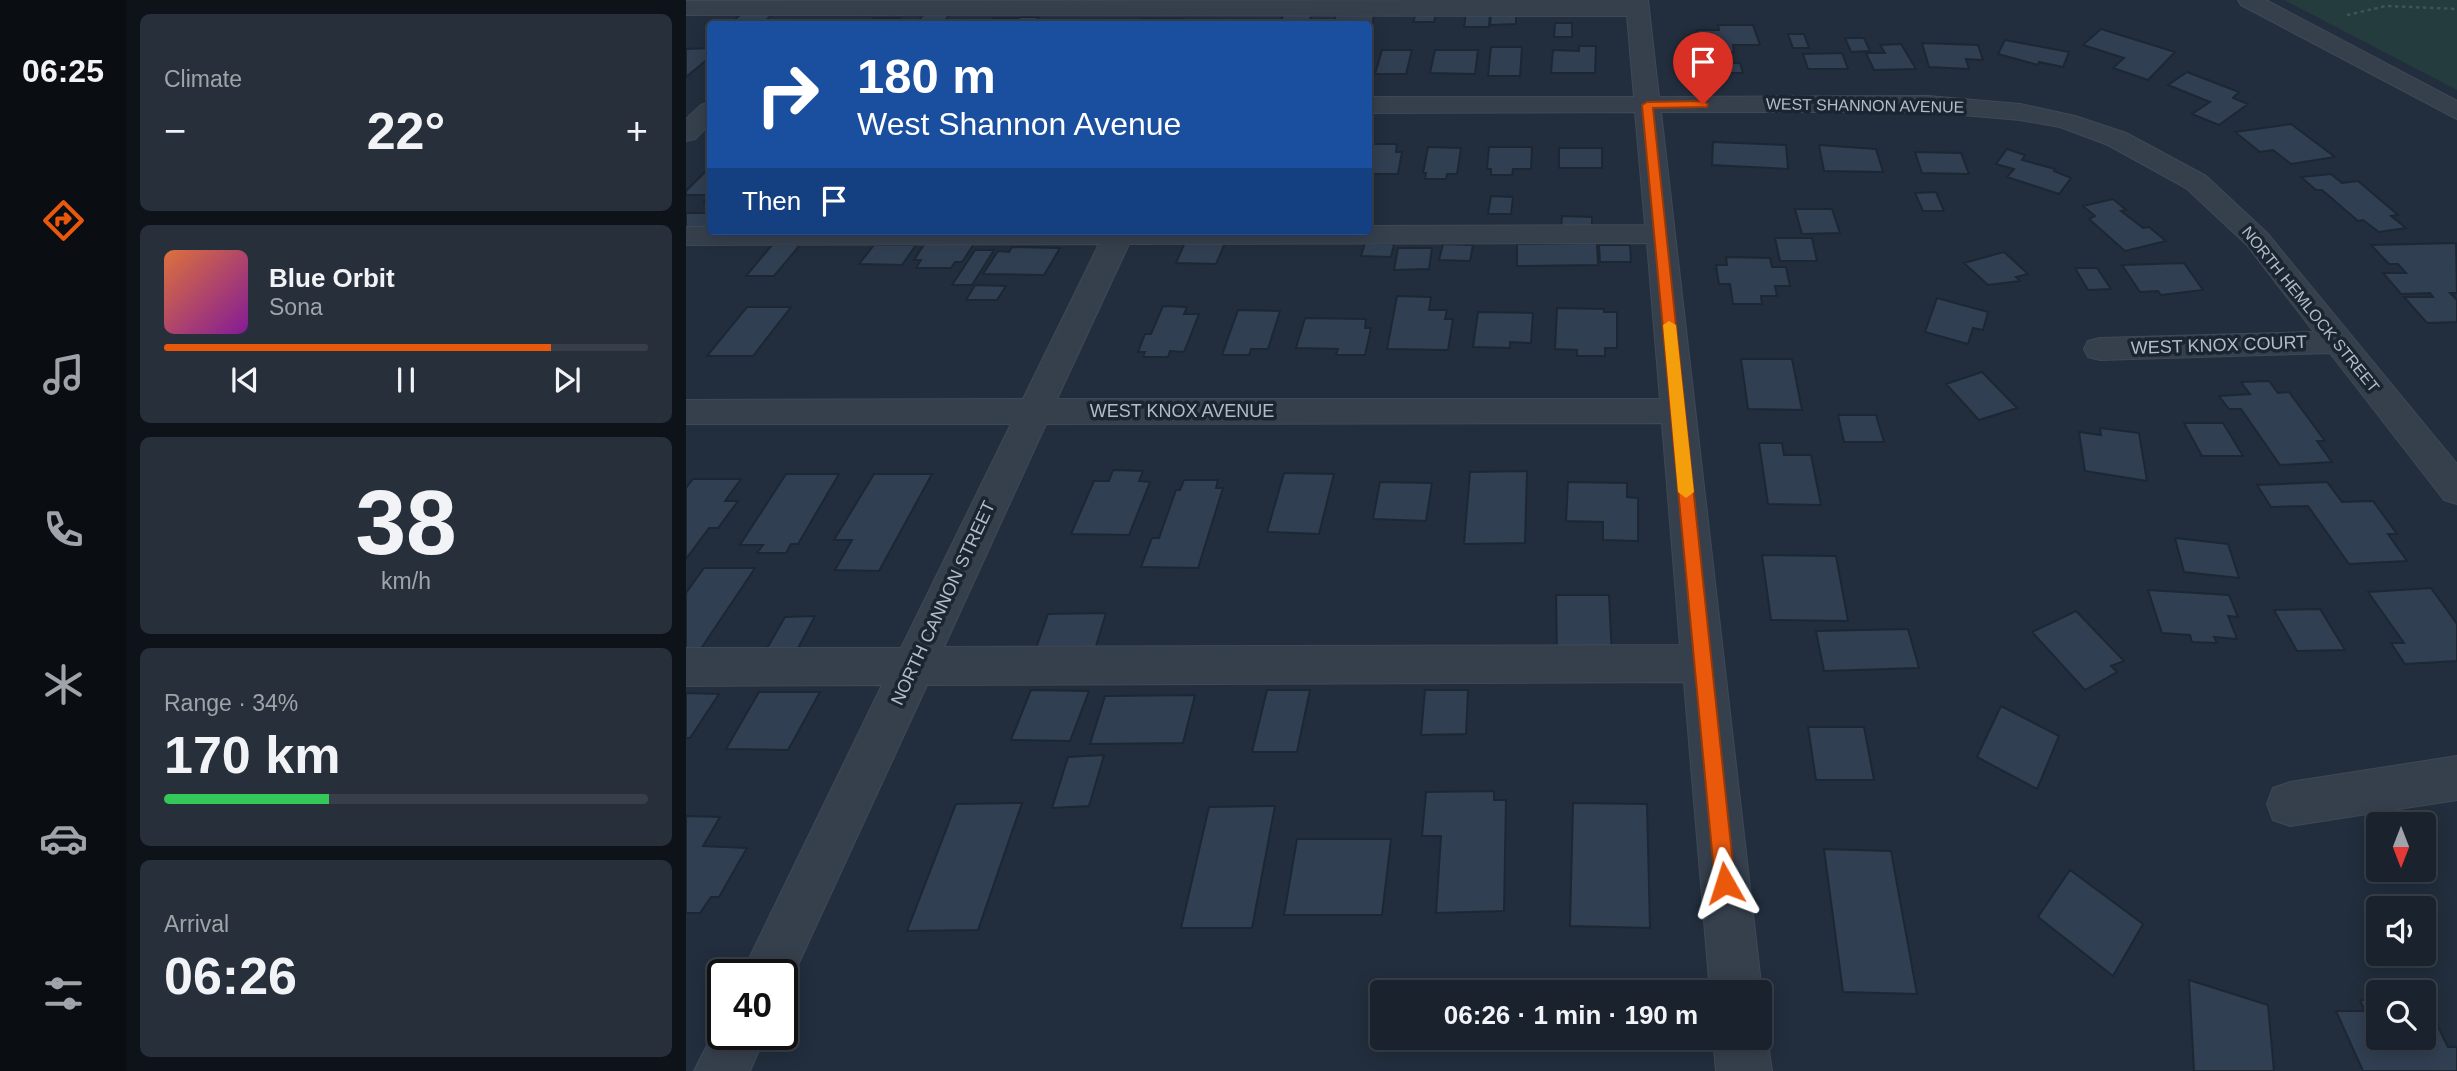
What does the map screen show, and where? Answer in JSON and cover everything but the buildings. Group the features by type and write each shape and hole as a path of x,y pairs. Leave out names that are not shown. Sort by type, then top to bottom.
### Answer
{"street":[{"path":"2249,0 2457,111"},
{"path":"803,21 821,4"},
{"path":"686,8 821,4 1226,11 1638,4 1735,980"},
{"path":"2429,96 2457,89"},
{"name":"WEST SHANNON AVENUE","path":"1372,105 1928,104 2020,111 2066,121"},
{"path":"686,106 707,108"},
{"path":"686,133 707,111"},
{"name":"NORTH HEMLOCK STREET","path":"2066,121 2117,139 2196,182 2257,239 2457,490"},
{"path":"1372,233 1660,234"},
{"path":"686,236 794,235"},
{"name":"NORTH CANNON STREET","path":"775,959 1118,235"},
{"name":"WEST KNOX COURT","path":"2100,349 2338,342"},
{"name":"WEST KNOX AVENUE","path":"686,412 1678,411"},
{"path":"686,667 1703,663"},
{"path":"2290,804 2457,778"},
{"path":"722,1071 732,1050"},
{"path":"1741,1050 1744,1071"}],"path":[{"path":"2340,15 2353,16 2386,6 2457,9"}],"green space":[{"path":"2284,0 2457,0 2457,90"}],"slow traffic":[{"path":"1669,325 1686,492"}],"route":[{"path":"1703,104 1647,105 1725,883"}]}
